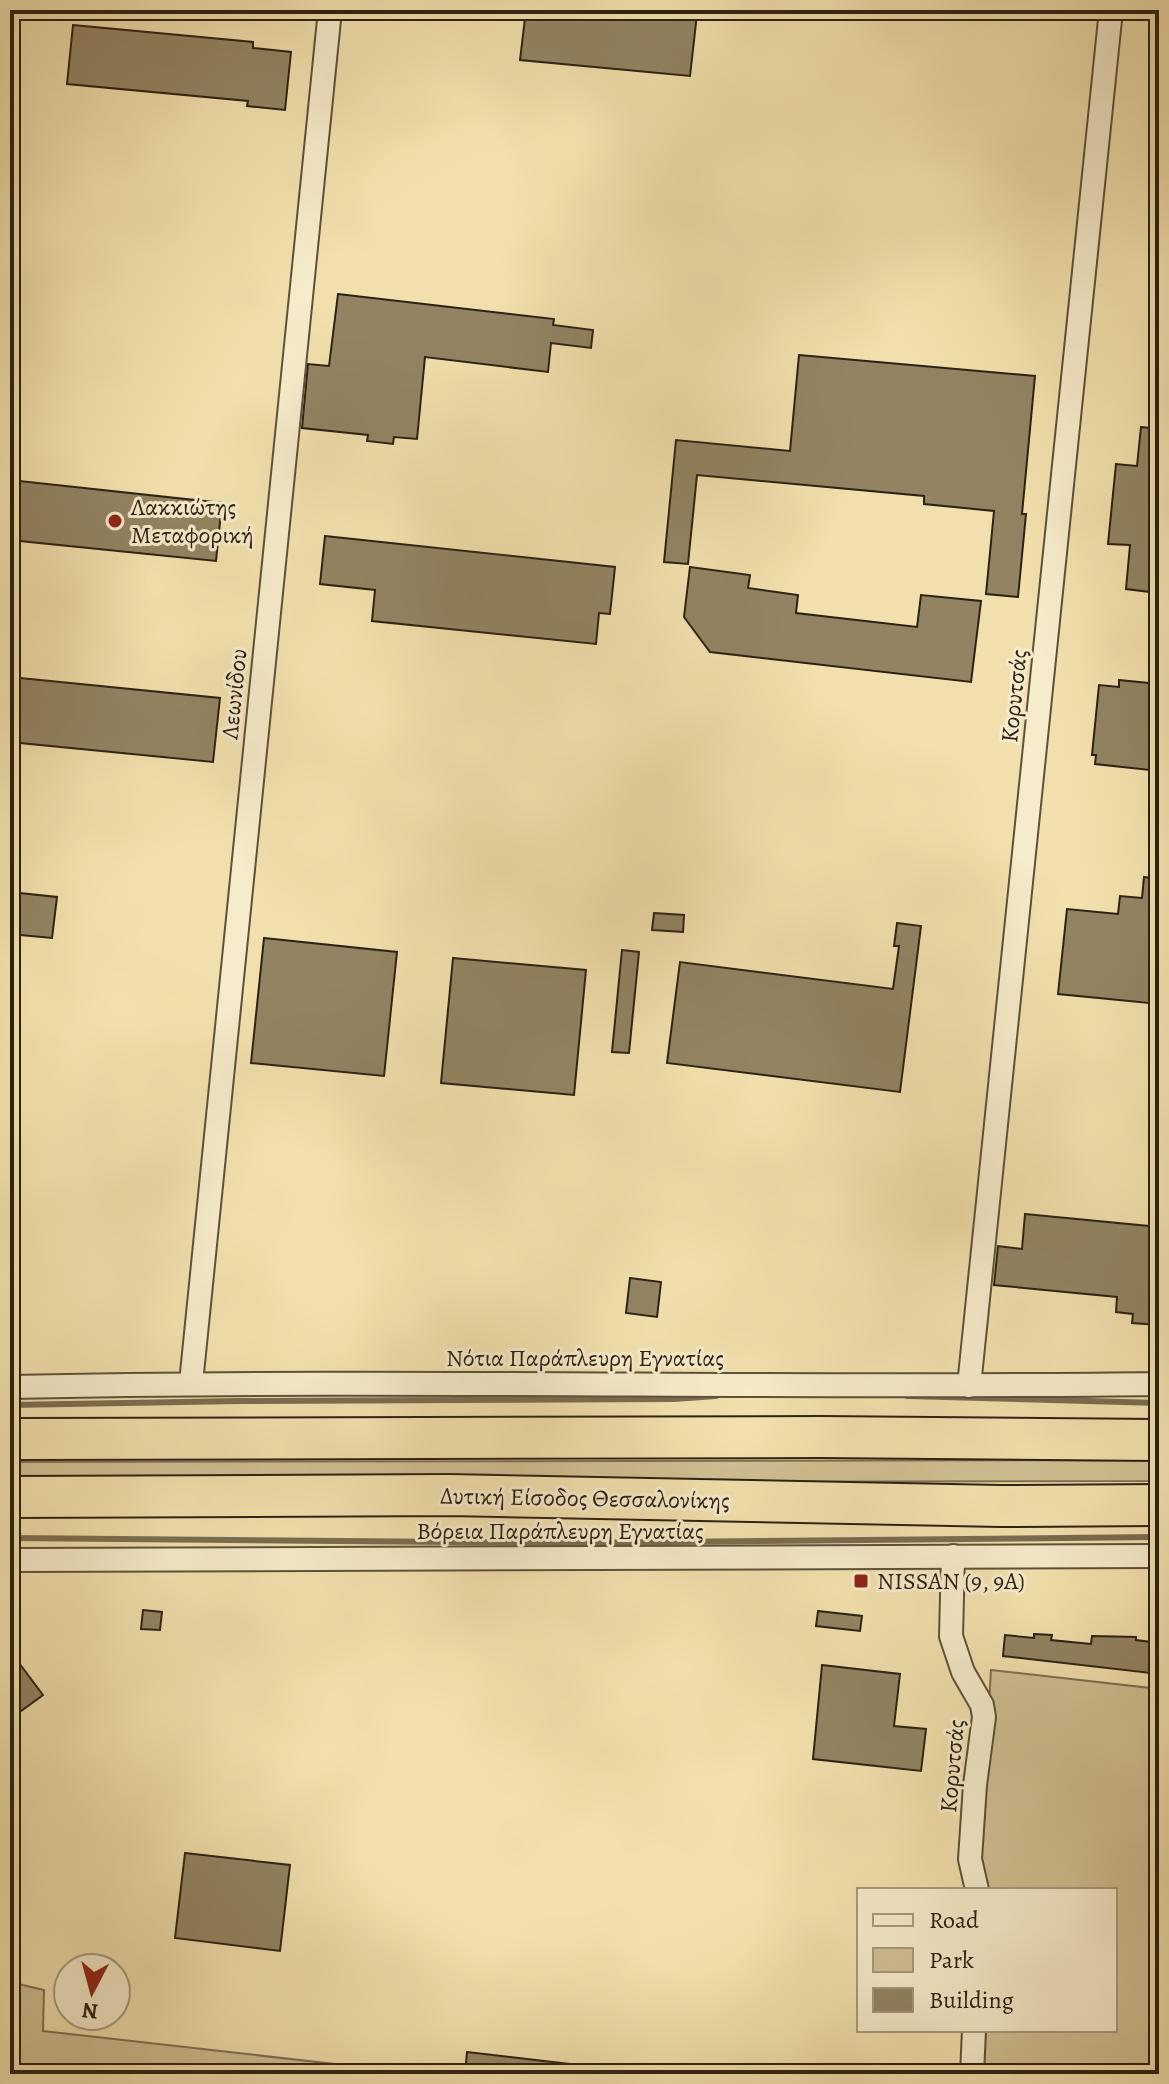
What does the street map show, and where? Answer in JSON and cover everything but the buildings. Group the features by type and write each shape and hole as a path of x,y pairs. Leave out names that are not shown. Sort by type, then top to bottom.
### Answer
{"highway":[{"path":"10,1439 836,1437 1159,1440"},
{"name":"Δυτική Είσοδος Θεσσαλονίκης","path":"10,1497 450,1495 1001,1506 1159,1505"}],"street":[{"name":"Λεωνίδου","path":"191,1383 330,10"},
{"name":"Κορυτσάς","path":"969,1386 1111,10"},
{"name":"Νότια Παράπλευρη Εγνατίας","path":"10,1387 191,1383 1159,1384"},
{"name":"Κορυτσάς","path":"953,1556 951,1636 963,1672 982,1705 984,1717 970,1859 977,1888"},
{"name":"Βόρεια Παράπλευρη Εγνατίας","path":"10,1560 1159,1556"},
{"path":"972,2074 974,2032"}],"green space":[{"path":"1159,1460 1159,1481 10,1483 10,1462"},
{"path":"991,1670 1159,1689 1159,2074 983,2074 986,2032 1117,2032 1117,1888 986,1888 979,1856"},
{"path":"10,1982 44,1990 43,2031 423,2074 10,2074"}],"waterway":[{"path":"10,1405 674,1399 716,1396"},
{"path":"907,1396 1159,1403"},
{"path":"10,1538 565,1543 1159,1537"}],"place":[{"name":"Λακκιώτης Μεταφορική","path":"115,521"},
{"name":"NISSAN (9, 9Α)","path":"861,1581"}]}
